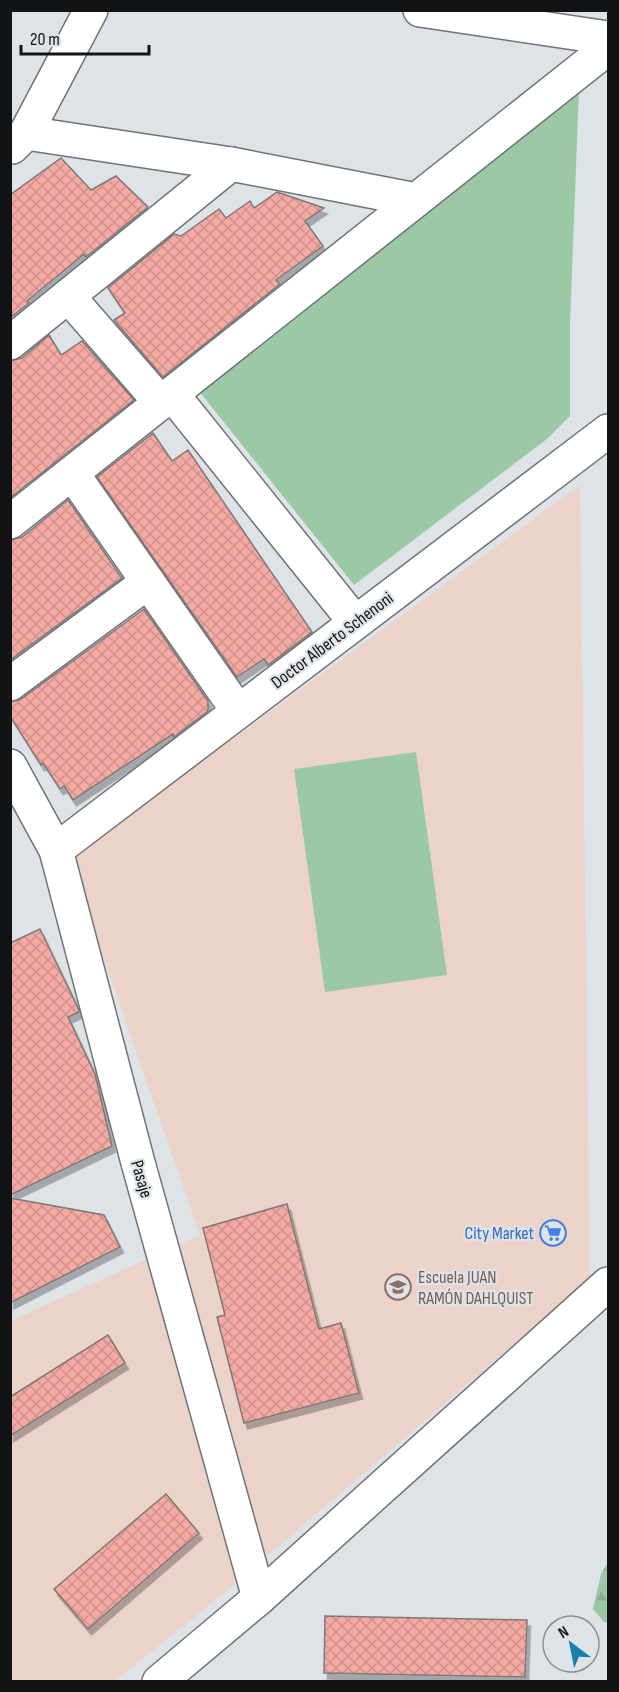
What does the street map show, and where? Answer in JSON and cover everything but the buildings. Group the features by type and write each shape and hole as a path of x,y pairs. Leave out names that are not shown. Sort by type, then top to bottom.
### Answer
{"street":[{"path":"91,10 18,140 231,164 417,200"},
{"path":"420,10 609,38"},
{"path":"10,522 609,48"},
{"path":"10,343 231,164"},
{"path":"68,296 166,398 355,622"},
{"name":"Doctor Alberto Schenoni","path":"56,850 609,431"},
{"path":"72,473 238,711"},
{"path":"10,684 148,582"},
{"name":"Pasaje","path":"10,766 56,850 136,1159 260,1598"},
{"path":"159,1682 260,1598 609,1284"}],"shaded area":[{"path":"580,485 590,1279 224,1593 115,1681 11,1681 10,1321 200,1235 69,859"}],"green space":[{"path":"579,89 570,324 570,416 547,439 354,585 195,386"},
{"path":"416,752 447,975 325,992 294,769"},
{"path":"608,1562 608,1623 604,1622 601,1614 597,1614 593,1609 601,1574"}],"place":[{"name":"City Market","path":"553,1233"},
{"name":"Escuela JUAN RAMÓN DAHLQUIST","path":"398,1287"}]}
